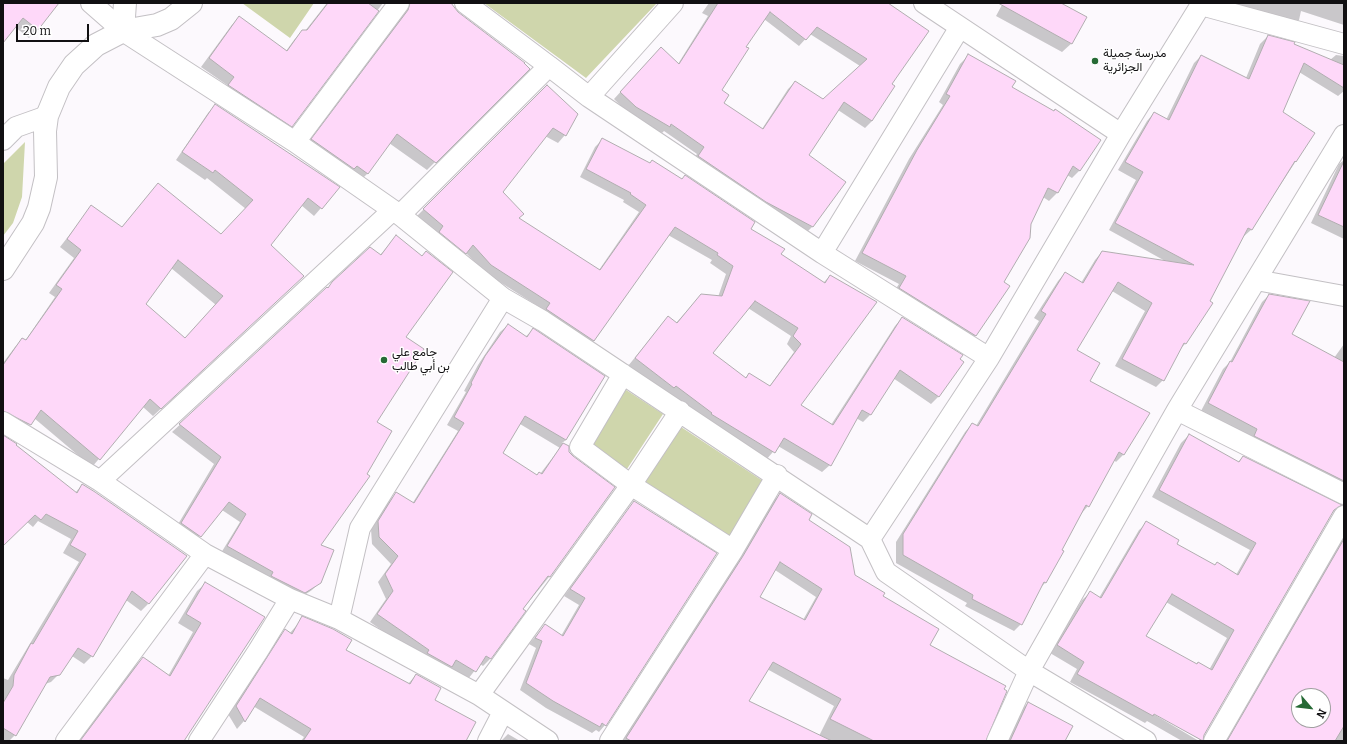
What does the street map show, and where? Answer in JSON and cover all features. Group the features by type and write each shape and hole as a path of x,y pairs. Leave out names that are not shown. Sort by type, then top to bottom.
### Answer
{"main road":[{"path":"123,31 125,3"},
{"path":"3,269 33,223 39,208 46,177 44,131 47,116 59,87 79,60 96,45 123,31 157,25 170,19 191,3"}],"street":[{"path":"90,3 123,31 295,142 396,212 503,298 543,321 870,538 886,572 1030,671 1146,741"},
{"path":"295,142 399,3"},
{"path":"465,3 589,97 822,253 989,358"},
{"path":"589,97 673,3"},
{"path":"924,3 1120,134"},
{"path":"870,538 989,358 1120,134 1202,4 1344,44"},
{"path":"822,253 960,27"},
{"path":"100,481 396,212 549,66"},
{"path":"7,129 47,116"},
{"path":"996,741 1030,671 1177,410 1344,135"},
{"path":"1256,280 1344,296"},
{"path":"339,619 360,528 503,298"},
{"path":"623,374 580,447 631,485 733,550"},
{"path":"1177,410 1344,494"},
{"path":"479,695 631,485 680,411"},
{"path":"3,422 100,481 204,554 290,599 339,619 479,695 548,741"},
{"path":"610,741 733,550 777,475"},
{"path":"1214,741 1344,516"},
{"path":"66,741 204,554"},
{"path":"199,741 290,599"},
{"path":"488,741 503,712"}],"green space":[{"path":"242,3 314,3 290,38"},
{"path":"484,3 657,3 586,78"},
{"path":"25,142 22,197 13,223 3,236 3,164"},
{"path":"620,386 663,414 627,469 585,442"},
{"path":"678,425 766,483 729,539 641,482"}],"building":[{"path":"3,3 59,3 38,30 23,18 3,43"},
{"path":"328,3 368,3 379,11 292,127 228,85 234,77 209,58 239,16 287,51 302,30 307,30"},
{"path":"410,3 451,3 458,12 525,63 530,69 436,163 397,134 368,174 357,166 354,169 311,139 408,10"},
{"path":"718,3 888,3 929,31 892,84 895,86 872,121 844,102 809,155 846,182 813,227 766,202 698,156 704,147 671,124 670,127 636,107 620,92 661,47 679,64","holes":["770,12 806,40 817,27 867,59 823,99 795,81 763,129 724,103 729,95 722,90 749,48 746,47"]},
{"name":"مدرسة جميلة الجزائرية","path":"998,3 1061,3 1087,17 1072,44"},
{"path":"1268,35 1295,42 1294,44 1344,65 1344,88 1304,63 1283,112 1315,133 1296,162 1295,161 1252,230 1248,228 1210,301 1213,303 1186,344 1184,343 1164,381 1122,359 1152,303 1118,282 1077,350 1100,363 1090,381 1150,413 1124,455 1119,452 1089,507 1086,505 1062,550 1064,551 1046,583 1044,582 1022,625 972,599 973,595 903,555 903,534 972,423 978,426 1046,314 1041,311 1065,272 1083,283 1102,251 1194,265 1115,223 1143,172 1125,162 1154,112 1169,120 1201,55 1249,79"},
{"path":"968,54 1016,81 1012,87 1054,111 1055,109 1101,140 1080,171 1073,166 1058,193 1048,188 1031,224 1030,238 1004,282 1010,286 976,336 899,288 906,276 862,253 917,150 950,96 946,94"},
{"path":"547,85 578,114 566,136 553,128 503,192 524,214 519,218 600,270 646,205 630,194 631,193 586,169 602,138 650,163 652,160 682,179 685,175 755,222 751,229 785,249 781,254 825,283 830,275 877,302 801,405 833,425 902,317 963,355 960,359 964,362 939,397 900,370 871,415 862,410 831,466 784,438 775,453 711,414 712,413 676,386 674,388 635,358 668,316 677,323 701,294 722,296 733,266 717,255 718,253 675,227 594,341 546,309 550,303 491,265 473,245 466,254 439,232 443,226 423,209","holes":["755,301 798,328 793,336 801,344 770,386 749,373 746,378 713,353"]},
{"path":"215,104 340,187 322,209 308,198 271,245 304,276 161,409 150,399 100,460 41,410 31,425 3,411 3,365 22,338 26,340 62,289 56,285 81,250 67,239 91,205 122,227 158,183 221,234 253,200 215,170 213,173 182,152","holes":["178,260 223,296 185,338 146,304"]},
{"path":"1344,161 1344,227 1318,215"},
{"path":"396,235 422,256 426,251 453,272 406,337 424,349 377,422 392,431 367,474 370,476 321,545 334,550 321,583 305,593 271,576 273,572 227,546 246,514 229,502 201,537 181,523 221,457 179,424 327,287 328,288 332,282 370,247 381,255"},
{"path":"1269,294 1310,301 1292,334 1344,362 1344,481 1254,436 1257,429 1208,403 1230,361 1232,362"},
{"path":"508,324 527,337 533,328 605,376 566,440 525,416 503,453 537,475 539,472 542,474 563,443 569,446 569,452 573,456 615,487 550,577 548,576 523,609 526,611 491,659 486,656 476,672 456,660 452,667 427,653 429,650 377,614 393,591 385,574 398,556 379,537 378,521 396,492 414,503 464,423 454,417 485,356"},
{"path":"1189,434 1239,462 1243,456 1342,505 1334,510 1204,735 1203,741 1154,714 1153,716 1077,674 1084,662 1057,645 1090,591 1101,598 1146,521 1179,540 1177,544 1215,565 1217,562 1238,575 1256,543 1159,490","holes":["1172,594 1234,630 1212,670 1198,662 1197,664 1146,636"]},
{"path":"3,435 17,444 16,445 77,493 82,484 187,556 149,604 132,591 93,657 78,648 60,675 50,677 16,736 3,728 3,703 13,686 14,675 31,643 33,644 86,554 70,545 78,531 46,514 41,520 35,515 3,546"},
{"path":"780,493 812,514 809,520 850,547 855,575 885,593 883,596 939,629 930,645 1006,686 1004,689 1007,691 986,741 874,741 830,719 841,699 773,662 749,701 832,741 631,741 626,738 743,556","holes":["780,562 822,589 805,620 760,597"]},
{"path":"634,501 717,553 606,726 602,723 600,727 553,701 526,683 542,641 535,638 545,624 563,636 585,598 570,589"},
{"path":"1344,539 1344,726 1335,741 1227,741"},
{"path":"205,582 265,617 184,741 80,741 143,657 170,676 201,623 186,614"},
{"path":"302,616 333,629 352,640 346,650 410,684 416,674 441,688 435,700 476,722 466,741 303,741 311,729 260,698 245,722 236,706 285,629 292,634"},
{"path":"1028,702 1073,726 1065,741 1010,741"}],"place":[{"name":"مدرسة جميلة الجزائرية","path":"1095,61"},
{"name":"جامع علي بن أبي طالب","path":"384,360"}]}
